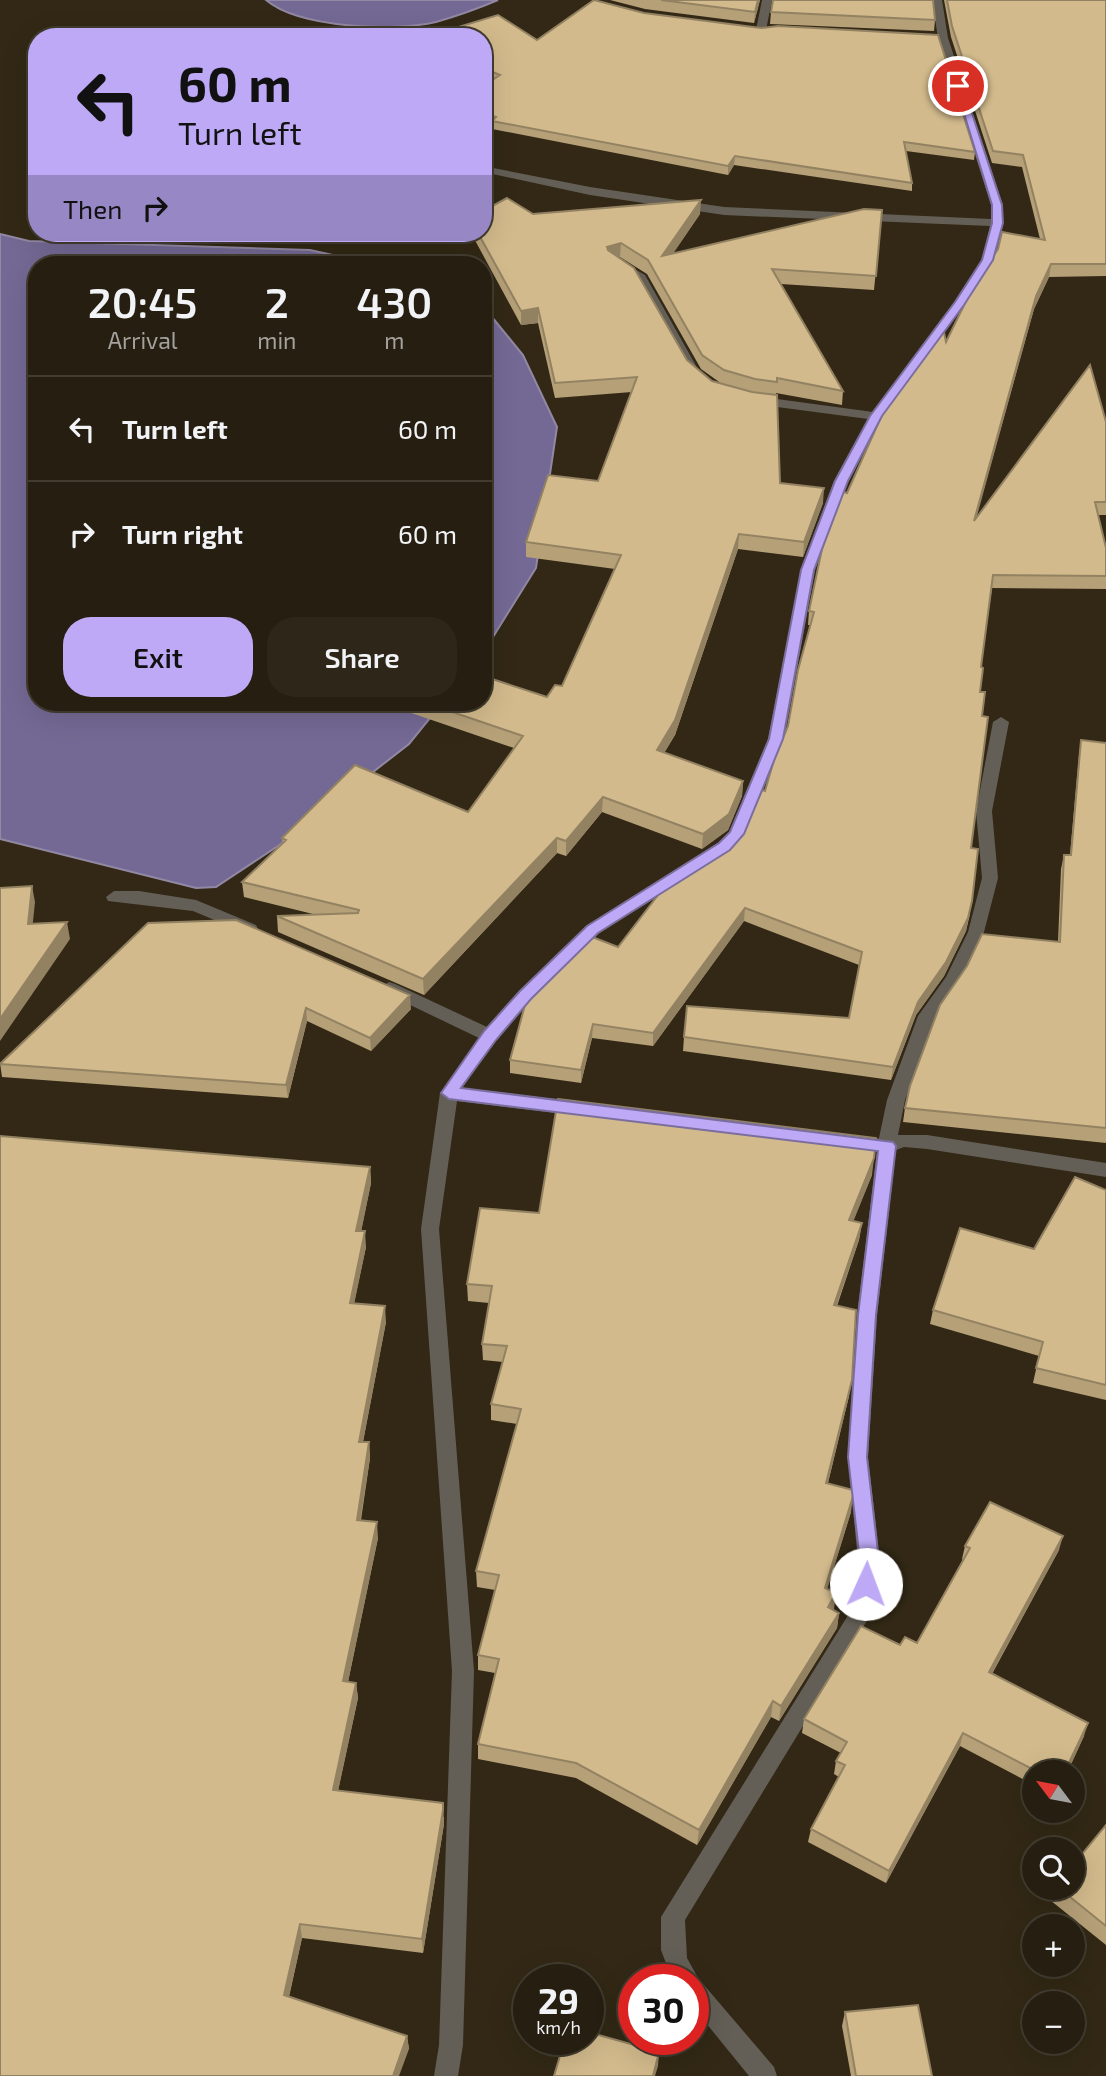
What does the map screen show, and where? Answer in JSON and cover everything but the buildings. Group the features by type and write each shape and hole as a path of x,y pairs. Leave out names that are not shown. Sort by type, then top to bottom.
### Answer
{"street":[{"path":"761,30 766,0"},
{"path":"446,2076 452,2045 463,1671 430,1229 449,1093 490,1035 525,995 592,930 725,846 737,834 776,739 808,570 841,481 876,416 960,303 988,260 997,223 997,205 936,38 937,0"},
{"path":"748,28 777,28"},
{"path":"492,171 590,191 724,211 997,223"},
{"path":"615,262 641,278 694,373 711,386"},
{"path":"740,397 876,416"},
{"path":"677,1964 671,1941 673,1917 857,1619 869,1561 858,1457 867,1315 887,1146 896,1100 927,1016 953,979 976,932 990,878 984,811 1001,722"},
{"path":"114,897 139,897 196,906 270,937"},
{"path":"367,979 490,1035"},
{"path":"449,1093 600,1111"},
{"path":"860,1143 887,1146 903,1140 927,1142 1106,1170"},
{"path":"709,2008 765,2076"}],"shaded area":[{"path":"266,0 498,0 436,22 373,27 301,17"},
{"path":"0,234 28,242 310,250 337,256 28,256 28,711 436,711 409,744 278,846 216,887 196,888 0,839"},
{"path":"492,317 523,355 557,427 536,568 492,639"}],"route":[{"path":"866,1584 869,1561 858,1457 867,1315 887,1146 449,1093 490,1035 525,995 592,930 725,846 737,834 776,739 808,570 841,481 876,416 960,303 988,260 997,223 997,205 958,86"}]}
